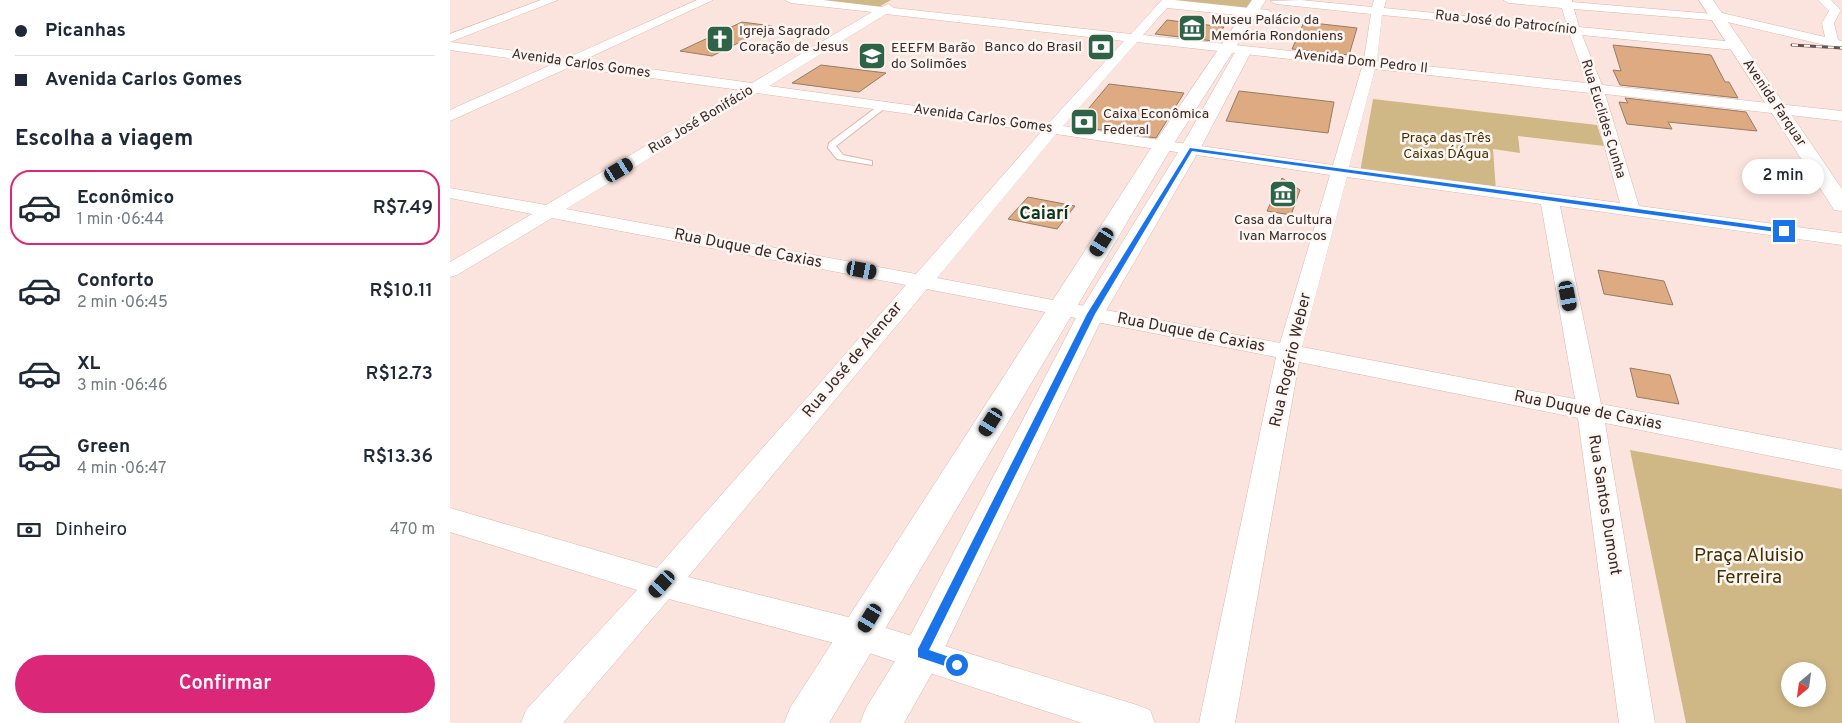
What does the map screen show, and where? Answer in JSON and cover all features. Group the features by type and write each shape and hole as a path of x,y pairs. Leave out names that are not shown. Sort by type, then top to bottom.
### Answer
{"street":[{"path":"450,38 552,0"},
{"path":"450,116 707,0"},
{"name":"Avenida Dom Pedro II","path":"791,0 1842,116"},
{"name":"Rua José Bonifácio","path":"450,271 901,0"},
{"path":"1509,0 1567,2 1718,17 1837,44"},
{"name":"Avenida Farquar","path":"1706,0 1842,205"},
{"path":"1824,0 1835,10 1828,22 1837,44"},
{"name":"Rua José do Patrocínio","path":"1167,2 1266,6 1378,5 1574,30 1735,46"},
{"name":"Rua José de Alencar","path":"539,723 662,584 1052,129 1167,2"},
{"name":"Rua Euclides Cunha","path":"1567,2 1574,30 1596,89 1631,210"},
{"name":"Rua Rogério Weber","path":"1217,723 1289,352 1370,63 1378,5"},
{"path":"805,723 1162,145 1266,6"},
{"name":"Avenida Carlos Gomes","path":"450,46 885,105 1340,171 1842,239"},
{"path":"881,723 922,653 1091,314 1190,149 1236,48"},
{"name":"Rua Duque de Caxias","path":"450,193 1062,308 1842,460"},
{"name":"Rua Santos Dumont","path":"1549,199 1590,412 1637,723"},
{"path":"450,520 662,584 922,653 1137,723"}],"lane":[{"path":"869,163 840,157 832,148 832,145 885,105"}],"green space":[{"path":"786,0 891,0 877,8"},
{"path":"1178,0 1255,0 1247,13 1173,6"},
{"name":"Praça das Três Caixas D´Água","path":"1373,99 1597,125 1604,146 1518,136 1520,153 1493,149 1496,191 1360,172"},
{"name":"Praça Aluisio Ferreira","path":"1630,450 1842,489 1842,723 1686,723"}],"building":[{"path":"1167,20 1224,27 1213,41 1155,34"},
{"name":"Igreja Sagrado Coração de Jesus","path":"742,22 772,26 712,56 680,51"},
{"path":"1304,22 1357,28 1349,55 1292,49"},
{"path":"1613,45 1711,55 1725,82 1729,82 1738,98 1620,85 1613,70 1621,71"},
{"path":"821,65 886,73 859,92 792,83"},
{"path":"1109,84 1184,93 1156,138 1074,126"},
{"path":"1239,91 1334,102 1328,133 1226,121"},
{"path":"1625,98 1746,112 1757,131 1668,122 1672,129 1627,124 1619,102 1628,103"},
{"path":"1282,178 1300,190 1291,215 1267,211"},
{"path":"1028,197 1075,206 1057,229 1008,219"},
{"path":"1598,270 1664,281 1673,305 1604,294"},
{"path":"1630,368 1670,375 1679,404 1637,397"}],"railway":[{"path":"1792,45 1842,48"}],"place":[{"name":"Museu Palácio da Memória Rondoniens","path":"1192,28"},
{"name":"Igreja Sagrado Coração de Jesus","path":"720,39"},
{"name":"Banco do Brasil","path":"1101,47"},
{"name":"EEEFM Barão do Solimões","path":"872,56"},
{"name":"Caixa Econômica Federal","path":"1084,122"},
{"name":"Casa da Cultura Ivan Marrocos","path":"1283,194"}],"district":[{"name":"Caiarí","path":"1044,214"}],"route":[{"path":"957,665 922,653 1091,314 1190,149 1784,231"}]}
